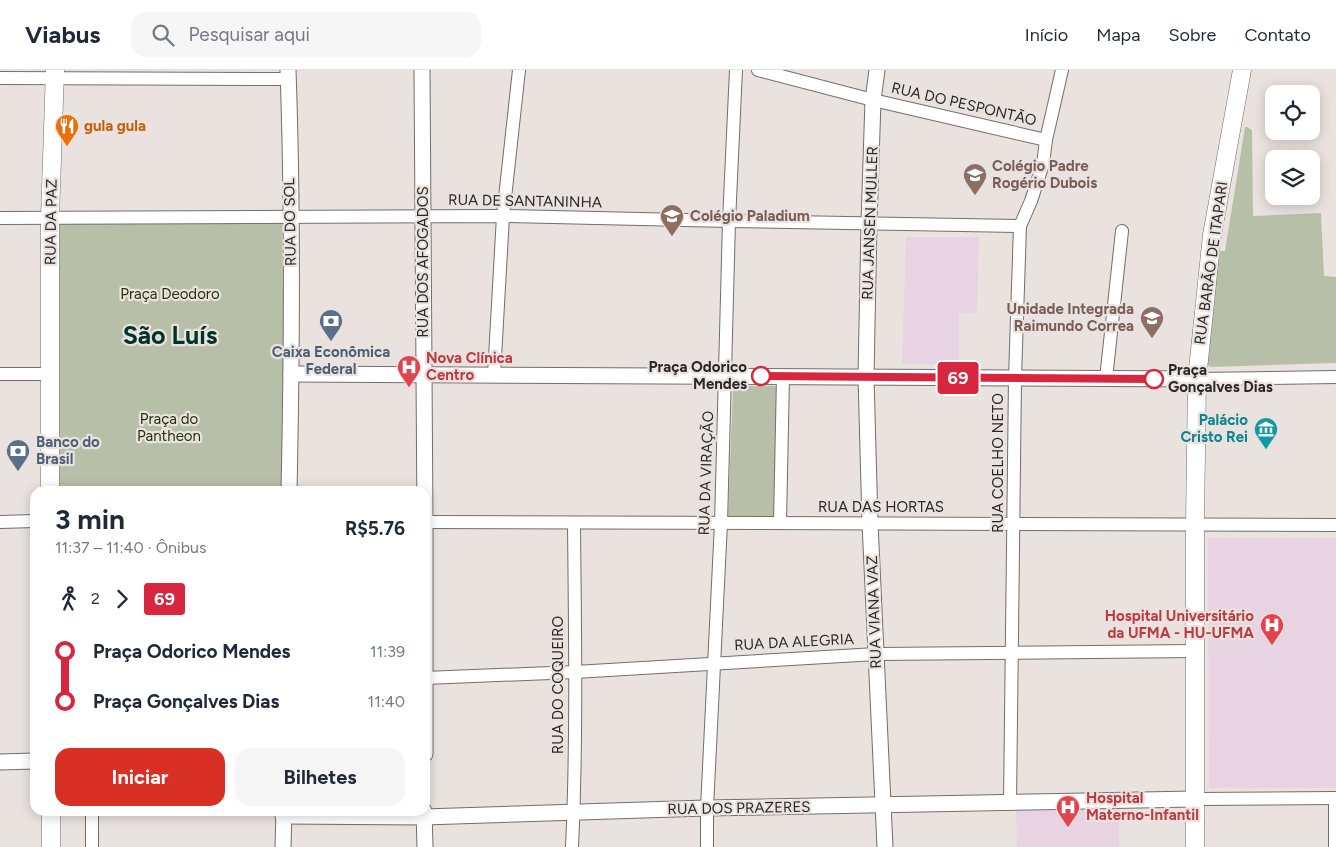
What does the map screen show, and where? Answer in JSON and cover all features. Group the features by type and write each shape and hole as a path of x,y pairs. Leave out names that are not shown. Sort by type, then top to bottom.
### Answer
{"main road":[{"name":"RUA BARÃO DE ITAPARI","path":"1195,847 1197,379 1212,235 1242,70"},
{"name":"RUA DA PAZ","path":"50,486 50,218 55,75"},
{"path":"51,816 51,847"}],"street":[{"name":"RUA DOS AFOGADOS","path":"422,70 425,486"},
{"path":"494,375 503,216 519,70"},
{"name":"RUA DA VIRAÇÃO","path":"707,847 721,523 729,221 736,70"},
{"name":"RUA DO PESPONTÃO","path":"758,70 873,100 1046,140"},
{"name":"RUA JANSEN MULLER","path":"866,377 873,100 877,70"},
{"name":"RUA COELHO NETO","path":"1010,803 1014,378 1020,226 1038,182 1043,164 1046,140 1062,70"},
{"path":"0,78 55,75 288,74"},
{"name":"RUA DO SOL","path":"288,74 291,216 289,486"},
{"name":"RUA DE SANTANINHA","path":"0,218 503,216 1020,226"},
{"path":"1106,378 1122,232"},
{"path":"0,374 49,374"},
{"path":"291,374 1197,379 1336,376"},
{"path":"780,523 783,377"},
{"name":"RUA VIANA VAZ","path":"866,377 870,523 885,847"},
{"path":"0,522 30,521"},
{"name":"RUA DAS HORTAS","path":"430,522 1336,525"},
{"name":"RUA DO COQUEIRO","path":"572,847 575,672 574,522"},
{"name":"RUA DA ALEGRIA","path":"430,678 575,672 715,662 876,654 1195,651"},
{"path":"0,762 30,762"},
{"path":"1195,798 1336,798 1334,847"},
{"name":"RUA DOS PRAZERES","path":"430,814 1195,798"},
{"path":"92,816 92,847"},
{"path":"283,847 284,816"},
{"path":"424,816 425,847"}],"shaded area":[{"path":"906,237 979,237 977,312 959,314 959,365 902,364"},
{"name":"Hospital Universitário da UFMA - HU-UFMA","path":"1208,538 1336,538 1336,788 1209,788"},
{"name":"Hospital Materno-Infantil","path":"1016,809 1119,809 1119,847 1017,847"}],"green space":[{"name":"Praça Gonçalves Dias","path":"1245,127 1252,130 1253,216 1321,213 1324,276 1336,277 1336,363 1211,367 1207,365 1218,251 1225,251"},
{"path":"282,221 283,486 54,486 57,222"},
{"name":"Praça Odorico Mendes","path":"733,386 778,386 775,518 728,517"}],"bus line":[{"name":"69","path":"761,376 1154,379"}],"place":[{"name":"gula gula","path":"67,147"},
{"name":"Colégio Padre Rogério Dubois","path":"975,196"},
{"name":"Colégio Paladium","path":"672,237"},
{"name":"Unidade Integrada Raimundo Correa","path":"1152,339"},
{"name":"Caixa Econômica Federal","path":"331,342"},
{"name":"Praça Odorico Mendes","path":"761,376"},
{"name":"Praça Gonçalves Dias","path":"1154,379"},
{"name":"Nova Clínica Centro","path":"409,388"},
{"name":"Palácio Cristo Rei","path":"1266,450"},
{"name":"Banco do Brasil","path":"18,472"},
{"name":"Hospital Universitário da UFMA - HU-UFMA","path":"1272,646"},
{"name":"Hospital Materno-Infantil","path":"1068,828"}],"district":[{"name":"São Luís","path":"170,335"}],"park label":[{"name":"Praça Deodoro","path":"170,294"},
{"name":"Praça do Pantheon","path":"169,428"}]}
